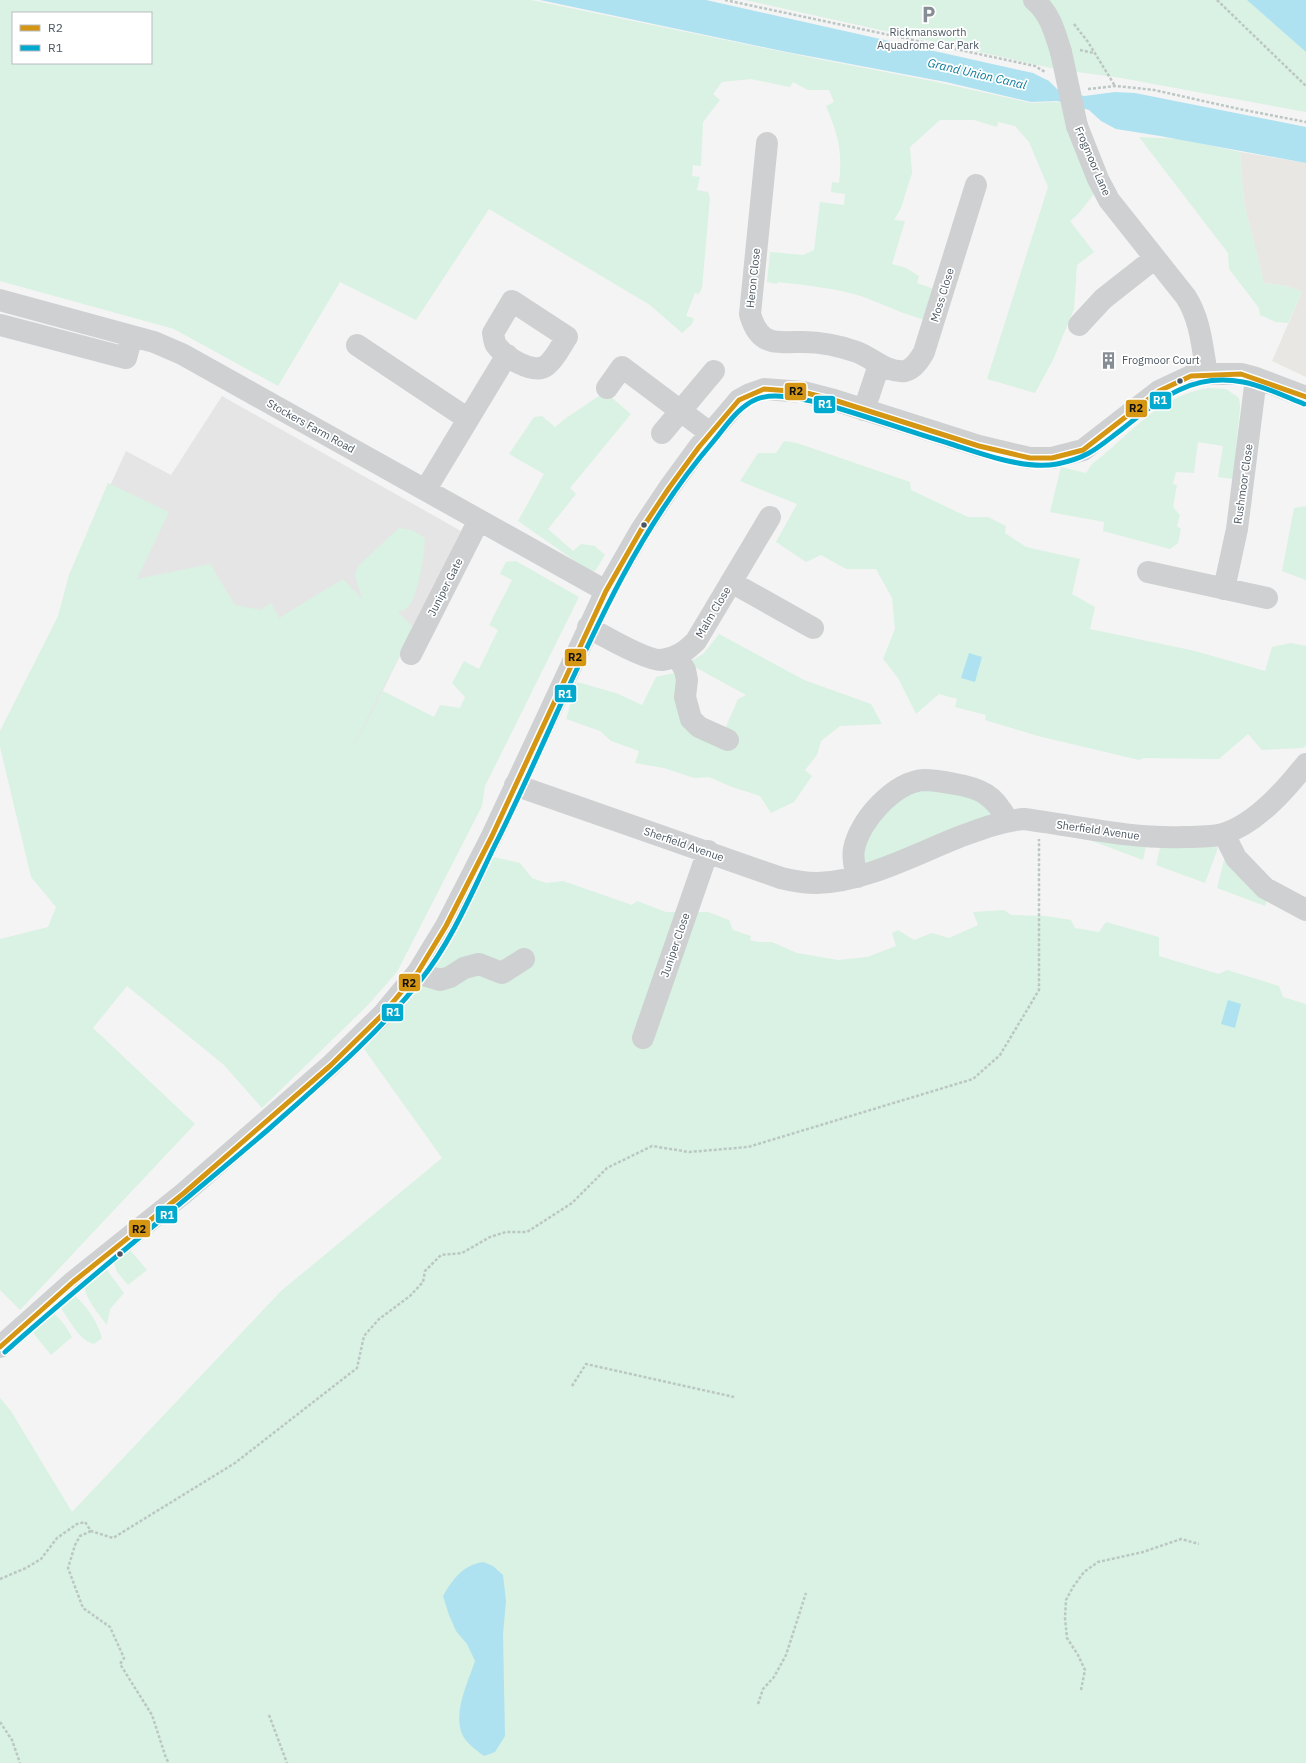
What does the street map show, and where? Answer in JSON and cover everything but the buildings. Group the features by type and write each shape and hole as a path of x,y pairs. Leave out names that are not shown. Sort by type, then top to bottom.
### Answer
{"street":[{"name":"Frogmoor Lane","path":"1034,0 1039,4 1052,24 1077,126 1098,179 1109,200 1194,311 1199,326 1207,374"},
{"name":"Heron Close","path":"767,143 750,314 753,324 760,334 772,341 833,345 858,352 879,365"},
{"name":"Moss Close","path":"879,365 896,371 907,371 917,364 924,352 976,185"},
{"path":"1079,325 1103,299 1154,258"},
{"name":"Stockers Farm Road","path":"0,300 154,342 182,354 426,489 606,591"},
{"path":"0,325 126,358 132,336"},
{"path":"357,345 468,418"},
{"path":"426,489 468,418 508,355"},
{"path":"864,410 879,365"},
{"path":"607,388 622,367 710,433"},
{"path":"662,433 714,371"},
{"path":"0,1347 73,1282 184,1194 331,1065 383,1014 417,973 446,926 492,836 606,591 645,524 669,488 710,433 739,400 764,389 804,392 1004,452 1030,458 1052,458 1083,450 1159,391 1191,376 1207,374 1241,374 1256,378 1306,397"},
{"name":"Rushmoor Close","path":"1224,589 1237,529 1256,378"},
{"name":"Malm Close","path":"588,627 644,655 660,660 677,656 696,641 770,518"},
{"name":"Juniper Gate","path":"411,654 479,520"},
{"path":"1148,572 1267,598"},
{"name":"Malm Close","path":"731,582 813,628"},
{"path":"677,656 686,675 685,697 691,719 699,728 728,740"},
{"name":"Sherfield Avenue","path":"515,785 708,851 780,878 802,883 818,883 857,877 984,827 1007,820 1024,818 1127,836 1167,838 1202,837 1224,834 1245,823 1266,807 1289,786 1306,764"},
{"path":"857,877 853,859 856,838 872,812 888,795 923,780 963,785 982,791 995,800 1007,820"},
{"path":"1224,834 1236,858 1265,888 1306,910"},
{"name":"Juniper Close","path":"643,1038 708,851"},
{"path":"417,973 440,980 450,977 464,968 479,964 502,973 524,959"}],"path":[{"path":"725,0 1036,66 1047,73"},
{"path":"1217,0 1306,86"},
{"path":"1072,22 1088,42 1116,86"},
{"path":"1086,89 1116,86 1154,90 1306,122"},
{"path":"0,1579 26,1568 41,1559 57,1538 77,1524 85,1522 91,1531 113,1538 235,1462 357,1368 364,1336 379,1319 410,1296 423,1282 425,1270 441,1255 462,1253 490,1237 506,1232 527,1232 572,1203 607,1168 652,1146 689,1152 748,1147 973,1079 1000,1055 1039,990 1039,838 1041,821"},
{"path":"572,1386 586,1364 734,1397"},
{"path":"91,1531 80,1536 75,1545 68,1568 83,1608 110,1627 124,1658 120,1664 152,1715 169,1763"},
{"path":"1081,1690 1085,1670 1078,1655 1067,1638 1065,1618 1066,1600 1084,1572 1098,1562 1143,1552 1181,1539 1199,1544"},
{"path":"758,1704 763,1689 774,1677 786,1656 806,1593"},
{"path":"268,1714 287,1763"},
{"path":"0,1722 12,1740 20,1763"}],"shaded area":[{"path":"1240,152 1306,163 1306,377 1272,361 1302,292 1287,286 1264,283 1244,203"},
{"path":"222,396 461,531 365,727 332,785 69,575 126,451 171,475"}],"green space":[{"path":"0,0 531,0 932,81 1031,103 1057,102 1067,104 1095,193 1070,221 1094,252 1077,265 1074,309 1053,360 1035,393 987,379 1048,187 1029,142 1015,126 998,122 997,127 974,120 940,120 910,147 912,173 901,208 894,220 905,221 892,264 906,268 919,276 917,283 934,289 925,320 851,293 809,286 767,282 770,252 803,255 814,250 820,202 844,205 845,194 831,192 832,182 839,183 840,172 840,152 834,126 826,106 834,102 829,90 808,90 793,82 790,87 751,79 722,82 713,94 720,100 703,122 701,166 693,165 692,176 700,177 697,190 708,192 710,198 702,288 699,294 695,293 686,316 694,318 692,324 682,333 650,305 489,209 416,320 340,282 278,386 174,329 0,281"},
{"path":"745,0 1306,0 1306,112 1121,78 1056,69"},
{"path":"1139,137 1181,139 1240,152 1244,203 1264,283 1287,286 1302,292 1288,323 1276,322 1260,315 1259,308 1229,269 1228,253"},
{"path":"1209,388 1226,389 1239,398 1240,407 1233,479 1218,477 1223,446 1198,442 1194,473 1176,472 1173,484 1177,485 1173,507 1180,515 1177,526 1181,529 1178,543 1170,549 1103,531 1104,522 1050,512 1061,467 1086,473 1092,464 1159,408 1190,392"},
{"path":"605,392 631,414 570,488 576,494 548,529 573,551 581,544 595,546 605,555 595,571 588,570 518,521 544,474 509,454 534,417 542,416 555,427"},
{"path":"784,441 797,443 910,482 911,490 968,517 988,517 1006,526 1005,533 1026,547 1080,559 1072,594 1095,607 1090,629 1195,651 1265,671 1272,647 1291,643 1306,646 1306,745 1303,748 1262,750 1248,734 1219,759 1144,758 1139,760 1038,736 985,720 986,715 955,707 957,699 939,694 916,714 898,678 883,659 895,629 892,598 876,569 846,569 821,555 806,562 776,542 797,504 740,481 758,453 776,453"},
{"path":"108,483 169,512 137,579 210,564 235,605 261,610 271,603 279,618 343,579 362,599 355,575 358,566 399,528 412,530 425,538 424,553 415,593 408,607 398,612 414,628 341,769 383,691 434,717 440,705 460,708 465,697 452,683 464,661 479,669 498,630 489,625 512,580 500,574 506,562 516,561 579,597 485,786 482,806 397,972 367,1006 262,1108 224,1065 127,986 93,1028 195,1124 20,1310 0,1290 0,939 48,927 56,907 31,877 0,747 0,731 58,616 69,575"},
{"path":"1306,506 1306,580 1282,571 1294,508"},
{"path":"719,634 804,680 871,704 882,724 840,726 821,741 817,755 805,770 812,776 794,802 771,813 760,796 732,787 709,777 694,778 664,768 635,763 639,751 611,741 600,731 566,719 577,682 616,693 642,705 656,677 678,672 676,703 725,729 738,699 746,695 693,666 691,661 703,654"},
{"path":"923,787 980,799 990,813 988,816 869,865 863,861 864,839 894,801"},
{"path":"1095,836 1147,842 1143,860 1092,841"},
{"path":"1161,844 1214,845 1218,848 1205,883 1156,865"},
{"path":"490,856 520,863 532,878 546,883 563,881 632,905 637,901 666,912 708,912 729,920 733,930 751,936 750,940 758,942 772,942 797,953 838,960 867,957 896,946 892,933 898,930 914,940 932,933 949,938 978,925 973,912 1004,910 1011,915 1046,916 1071,920 1075,928 1099,932 1106,922 1159,937 1159,956 1219,974 1227,970 1279,986 1283,997 1306,1004 1306,1763 0,1763 0,1398 11,1411 72,1512 281,1291 442,1158 364,1049 420,988"},
{"path":"1225,856 1268,898 1265,906 1217,888"},
{"path":"130,1250 147,1270 128,1285 117,1272 114,1263"},
{"path":"104,1270 107,1270 124,1293 110,1309 107,1325 88,1298 85,1288 89,1280"},
{"path":"74,1295 91,1314 98,1326 102,1338 94,1344 84,1339 79,1334 61,1308 61,1304"},
{"path":"54,1313 64,1324 72,1337 51,1355 34,1334 33,1329"}],"water":[{"name":"Grand Union Canal","path":"540,0 706,0 1033,73 1049,81 1057,89 1084,96 1115,92 1135,93 1306,127 1306,163 1116,129 1101,121 1089,110 1057,101 1031,102 946,82 787,52"},
{"path":"1247,0 1306,0 1306,52"},
{"path":"969,653 982,657 975,682 961,678"},
{"path":"1228,1000 1241,1004 1235,1028 1221,1024"},
{"path":"483,1562 493,1566 503,1575 506,1601 503,1634 505,1736 495,1752 484,1756 466,1740 462,1734 459,1716 460,1707 475,1661 467,1644 456,1631 443,1596 459,1574 470,1566"}],"transit line":[{"name":"R2","path":"0,1347 73,1282 184,1193 331,1065 383,1014 418,972 446,926 492,836 606,591 641,530 669,488 699,447 739,400 764,389 803,392 834,400 979,446 1030,458 1052,458 1083,450 1159,391 1191,376 1241,374 1306,397"},
{"name":"R1","path":"5,1352 70,1295 310,1093 385,1021 432,966 461,915 520,793 592,637 618,586 646,536 677,488 737,412 743,407 757,399 772,396 805,400 820,403 1004,460 1031,465 1045,465 1068,462 1092,452 1163,399 1177,391 1207,381 1224,380 1243,382 1259,386 1304,404"}],"place":[{"name":"Rickmansworth Aquadrome Car Park","path":"928,14"},
{"name":"Frogmoor Court","path":"1109,360"}]}
